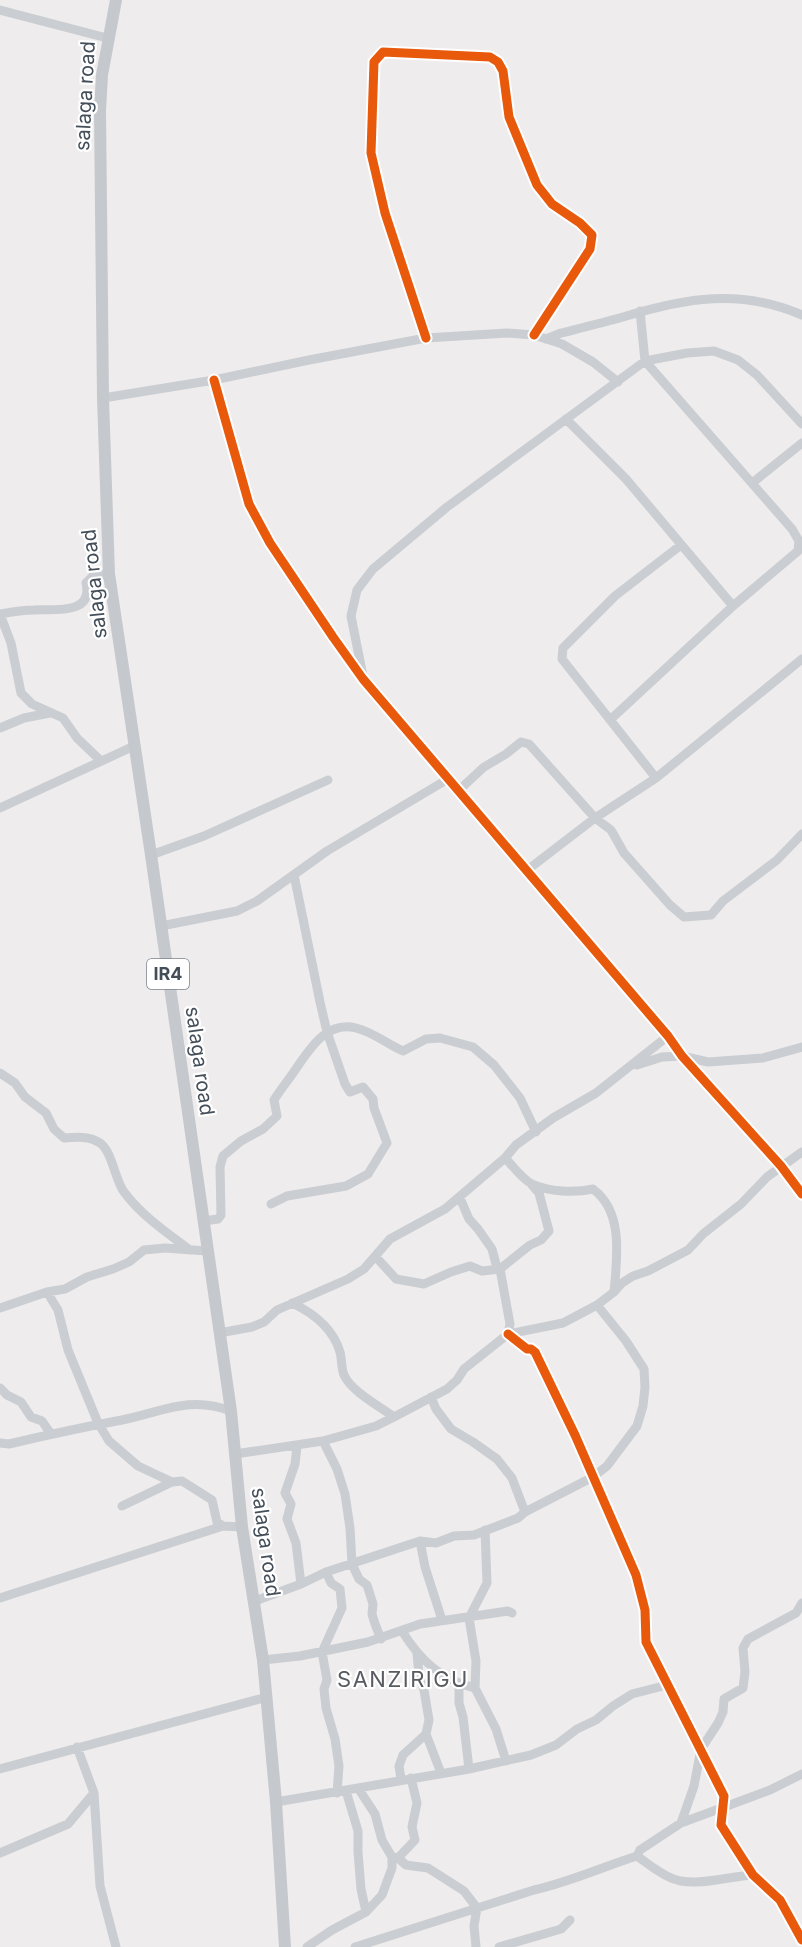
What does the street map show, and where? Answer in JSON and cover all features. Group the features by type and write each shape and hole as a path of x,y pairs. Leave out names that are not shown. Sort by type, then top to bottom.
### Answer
{"main road":[{"name":"salaga road","path":"116,0 107,38 100,111 103,398 109,574 152,855 231,1411 242,1527 263,1660 276,1802 285,1947"}],"street":[{"path":"0,10 107,38"},
{"path":"426,338 385,213 371,153 374,62 383,52 490,57 498,62 503,71 508,117 537,185 552,204 580,222 592,235 590,249 534,335"},
{"path":"546,339 672,303 729,298 759,302 802,315"},
{"path":"610,720 733,606 798,551 799,541 752,483 645,361 640,311"},
{"path":"103,398 214,380 426,338 507,333 534,335 562,344 593,362 618,382"},
{"path":"363,679 351,616 357,590 373,569 447,507 645,361 687,353 714,351 738,360 757,375 802,423"},
{"path":"214,380 249,504 270,543 363,679 668,1036 682,1056 781,1166 802,1194"},
{"path":"566,419 626,479 733,606"},
{"path":"752,483 802,443"},
{"path":"656,778 562,659 563,648 615,596 681,546"},
{"path":"101,761 77,738 63,718 32,704 21,693 11,643 0,614 23,610 57,610 82,604 88,591 86,583 93,576 109,574"},
{"path":"526,871 595,818 656,778 802,659"},
{"path":"0,728 24,718 50,713"},
{"path":"458,791 484,767 521,742 530,744 595,818 610,830 624,853 670,905 684,917 711,915 723,901 777,860 802,834"},
{"path":"0,808 134,746"},
{"path":"161,926 237,911 257,901 327,851 448,779"},
{"path":"152,855 204,836 328,780"},
{"path":"271,1204 287,1196 346,1185 368,1174 387,1143 373,1099 363,1087 350,1092 345,1084 327,1032 294,875"},
{"path":"203,1221 218,1219 221,1215 220,1167 224,1156 241,1141 263,1129 277,1116 274,1100 282,1087 312,1045 327,1032 341,1026 354,1027 367,1032 403,1051 426,1039 440,1038 473,1047 494,1065 520,1098 536,1132"},
{"path":"219,1333 252,1328 264,1322 277,1310 348,1279 363,1269 390,1239 424,1222 460,1198 473,1184 505,1158 516,1145 553,1118 596,1094 668,1036"},
{"path":"630,1067 662,1057 682,1056 708,1062 763,1058 802,1047"},
{"path":"0,1073 15,1083 25,1097 46,1113 54,1129 64,1138 93,1139 103,1144 123,1191 150,1221 190,1250"},
{"path":"235,1454 323,1441 376,1426 447,1389 464,1369 508,1334 563,1323 597,1305 633,1276 667,1262 688,1250 703,1234 733,1211 767,1177 802,1152"},
{"path":"375,1256 396,1279 424,1284 470,1266 482,1271 498,1269 530,1245 541,1240 549,1231 539,1193 505,1158"},
{"path":"530,1183 548,1189 582,1191 593,1189 602,1196 616,1227 614,1292"},
{"path":"460,1198 469,1219 492,1249 510,1324 508,1334"},
{"path":"0,1308 47,1292 65,1289 87,1277 129,1262 144,1250 165,1248 207,1251"},
{"path":"47,1292 58,1310 68,1350 98,1423 109,1441 138,1466 172,1482"},
{"path":"292,1303 309,1311 331,1331 340,1351 344,1374 355,1390 394,1417"},
{"path":"255,1601 326,1572 420,1541 436,1543 454,1536 474,1535 518,1518 525,1512 593,1477 607,1466 637,1426 643,1406 644,1369 606,1314 597,1305"},
{"path":"508,1334 527,1349 535,1352 575,1435 636,1575 645,1610 646,1642 724,1796 721,1825 753,1875 780,1900 802,1942 795,1947"},
{"path":"0,1388 7,1395 21,1402 31,1417 42,1420 51,1434"},
{"path":"431,1397 436,1409 451,1429 497,1459 512,1478 525,1512"},
{"path":"0,1443 9,1444 165,1408 206,1403 231,1411"},
{"path":"323,1441 337,1469 345,1494 352,1564 359,1580 367,1585 373,1604 372,1614 381,1639"},
{"path":"297,1446 295,1464 285,1493 291,1504 287,1519 296,1543 301,1584"},
{"path":"122,1506 172,1482 182,1481 212,1500 216,1522 223,1526"},
{"path":"0,1598 223,1526 242,1527"},
{"path":"485,1530 487,1583 469,1618 476,1661 475,1688 496,1730 507,1761"},
{"path":"420,1541 425,1567 442,1620"},
{"path":"326,1572 331,1583 340,1589 342,1608 322,1652 327,1680 324,1689 335,1739 342,1792 358,1831 361,1889 366,1912"},
{"path":"681,1824 694,1786 701,1749 718,1724 723,1712 724,1699 743,1688 745,1672 743,1648 748,1639 778,1625 796,1613 802,1603"},
{"path":"263,1660 322,1652 381,1639 420,1624 508,1611 512,1613"},
{"path":"402,1631 428,1665 459,1684 475,1688"},
{"path":"417,1653 419,1675 429,1720 426,1734 441,1773"},
{"path":"459,1684 459,1703 463,1717 469,1769"},
{"path":"276,1802 469,1769 531,1755 556,1745 632,1694 667,1685"},
{"path":"0,1769 267,1697"},
{"path":"401,1779 399,1766 403,1755 426,1734"},
{"path":"77,1747 94,1793 100,1886 116,1947"},
{"path":"355,1947 534,1890 562,1884 599,1868 637,1856 640,1850 681,1824 770,1790 802,1774"},
{"path":"307,1947 332,1930 366,1912 382,1895 395,1858 415,1840 412,1827 417,1803 411,1778"},
{"path":"358,1788 375,1814 382,1840 395,1858 406,1865 428,1868 452,1882 464,1891 477,1908 474,1926 476,1947"},
{"path":"0,1853 68,1824 94,1793"},
{"path":"637,1856 670,1878 698,1883 734,1875 753,1875"},
{"path":"499,1947 561,1929 570,1920"},
{"path":"538,1947 540,1936"}],"cycle path":[{"path":"426,338 385,213 371,153 374,62 383,52 490,57 498,62 503,71 509,117 537,185 552,204 580,223 592,235 590,249 534,335"},
{"path":"214,380 249,504 270,543 363,679 668,1036 682,1056 781,1166 802,1194"},
{"path":"508,1334 527,1349 535,1352 575,1435 636,1575 645,1610 646,1642 724,1796 721,1825 753,1875 780,1900 802,1940"}],"district":[{"name":"SANZIRIGU","path":"403,1679"}]}
